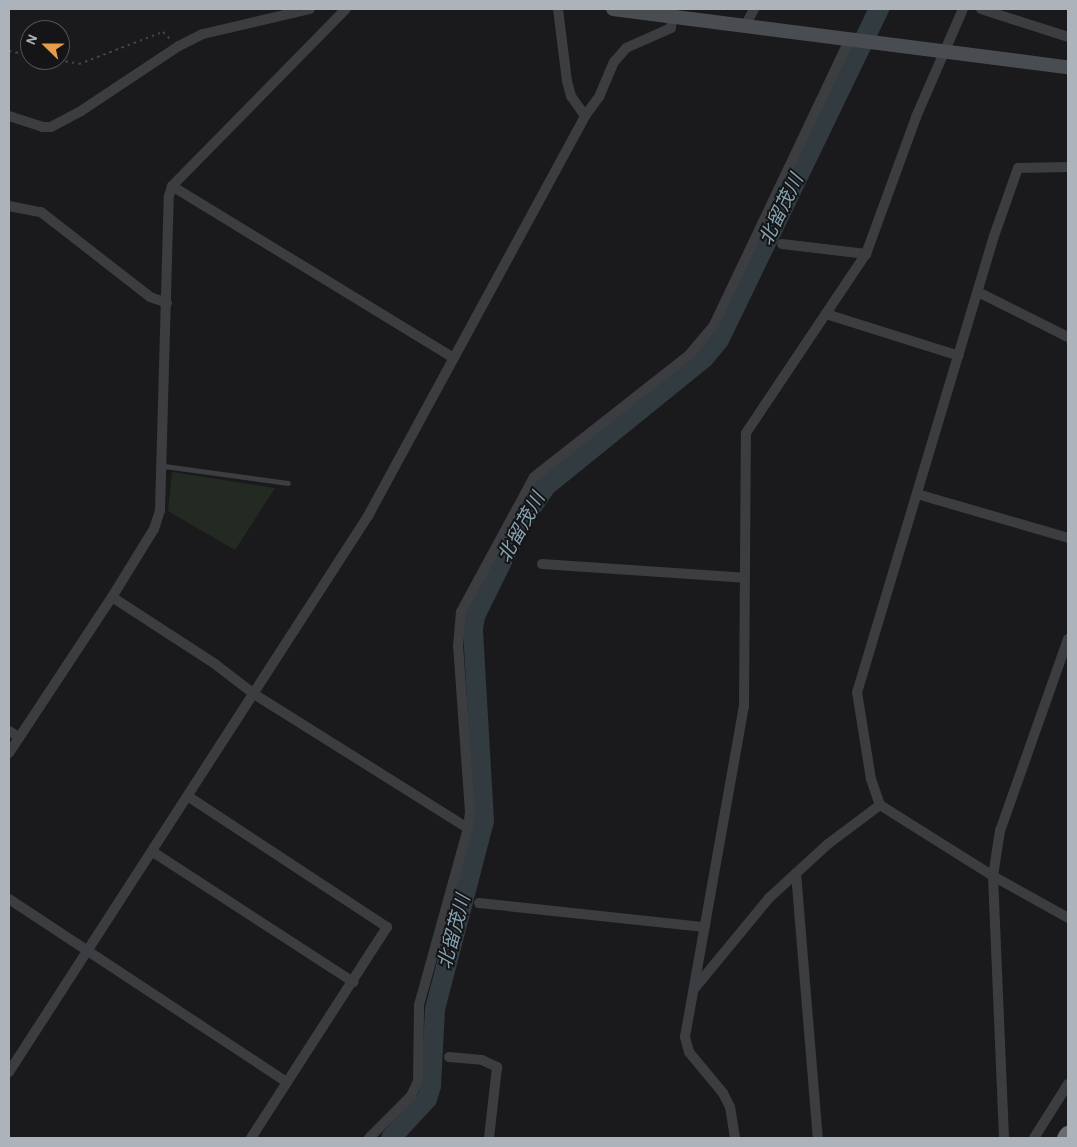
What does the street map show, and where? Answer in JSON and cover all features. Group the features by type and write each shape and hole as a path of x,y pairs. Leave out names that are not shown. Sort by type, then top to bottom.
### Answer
{"highway":[{"path":"1066,1138 1068,1134"}],"street":[{"path":"9,116 42,127 51,127 81,111 179,46 203,34 310,9"},
{"path":"9,753 112,597 154,529 160,510 164,466 169,196 172,186 346,9"},
{"path":"558,9 567,81 571,96 585,116"},
{"path":"613,9 854,38 1068,67"},
{"path":"745,26 754,9"},
{"path":"735,1138 730,1107 723,1093 689,1052 686,1024 744,707 746,433 866,254 916,117 943,61 944,50 962,9"},
{"path":"981,9 1068,37"},
{"path":"992,13 1004,9"},
{"path":"9,1072 189,797 368,516 585,116 599,97 614,62 626,48 662,34 671,28 672,17"},
{"path":"369,1138 411,1096 418,1081 419,1005 468,828 470,812 458,631 461,612 534,477 689,355 706,336 854,38"},
{"path":"1068,167 1018,168 978,292 856,692 871,779 880,805 993,876 1068,918"},
{"path":"172,186 454,358"},
{"path":"9,206 41,212 150,297 166,303"},
{"path":"782,244 866,254"},
{"path":"978,292 1068,337"},
{"path":"826,314 959,356"},
{"path":"917,494 1068,538"},
{"path":"542,564 746,578"},
{"path":"112,597 215,664 254,694 468,828"},
{"path":"1004,1138 993,876 1000,831 1068,639"},
{"path":"9,731 19,737"},
{"path":"189,797 387,927 251,1138"},
{"path":"693,990 763,905 796,873 880,805"},
{"path":"153,852 353,982"},
{"path":"796,873 818,1138"},
{"path":"9,899 288,1082"},
{"path":"479,903 705,927"},
{"path":"449,1057 482,1060 497,1067 489,1138"},
{"path":"1034,1138 1068,1084"}],"lane":[{"path":"164,466 288,483"}],"path":[{"path":"70,62 79,64 163,32 179,46"}],"shaded area":[{"path":"172,472 275,488 235,550 168,511"}],"waterway":[{"name":"北留茂川","path":"391,1138 427,1099 431,1086 435,1009 484,821 473,629 475,616 522,521 546,486 704,358 719,340 879,9"}]}
